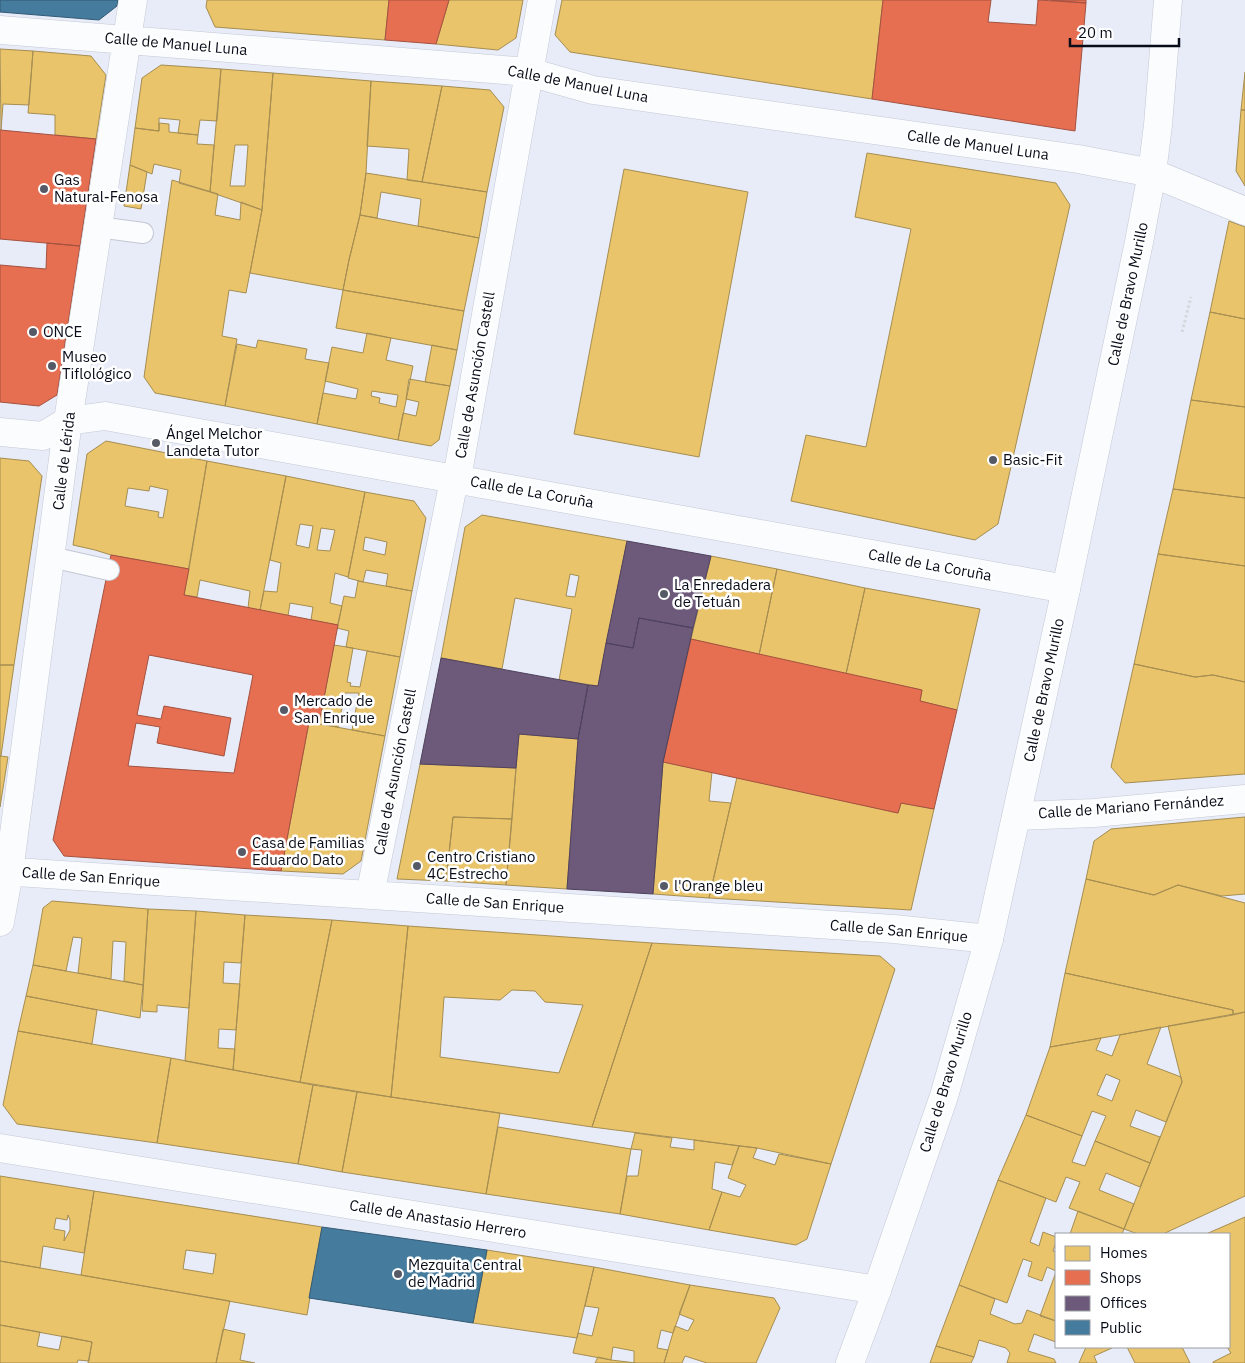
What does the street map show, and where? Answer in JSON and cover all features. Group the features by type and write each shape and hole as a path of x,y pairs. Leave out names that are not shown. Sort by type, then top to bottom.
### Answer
{"street":[{"name":"Calle de Lérida","path":"0,922 5,872 51,557 68,421 133,0"},
{"name":"Calle de Asunción Castell","path":"370,895 452,490 457,478 542,0"},
{"name":"Calle de Bravo Murillo","path":"850,1363 944,1096 989,939 1066,589 1139,242 1152,173 1160,113 1168,0"},
{"name":"Calle de Manuel Luna","path":"0,30 529,72 593,90 1078,159 1152,173 1245,211"},
{"name":"Calle de La Coruña","path":"0,432 44,436 68,421 105,416 1066,589"},
{"name":"Calle de Mariano Fernández","path":"1017,816 1094,813 1245,798"},
{"name":"Calle de San Enrique","path":"5,872 894,930 989,939"},
{"name":"Calle de Anastasio Herrero","path":"0,1148 877,1290"}],"lane":[{"path":"98,227 143,233"},
{"path":"51,557 108,570"}],"path":[{"path":"1182,332 1191,297"}],"building: Homes":[{"path":"207,0 389,0 385,40 215,27 206,7"},
{"path":"449,0 523,0 516,38 498,50 436,44"},
{"path":"562,0 883,0 872,99 570,52 555,35"},
{"path":"0,49 33,51 29,105 3,104 1,130"},
{"path":"33,51 91,56 106,75 96,139 55,135 55,115 28,113"},
{"path":"161,65 221,69 217,121 200,120 198,135 178,133 180,120 159,118 159,131 135,128 142,78"},
{"path":"221,69 273,73 262,210 210,192","holes":["235,145 248,145 245,186 230,186"]},
{"path":"1245,72 1245,110 1241,110"},
{"path":"273,73 371,81 366,173 360,215 343,290 250,273 262,210"},
{"path":"371,81 442,86 422,182 407,180 409,149 367,146"},
{"path":"442,86 490,90 504,107 487,192 422,182"},
{"path":"1241,110 1245,110 1245,186 1236,171"},
{"path":"159,123 169,124 169,132 198,135 197,144 214,145 210,192 179,183 181,170 154,164 152,174 130,165 135,128 159,131"},
{"path":"867,153 1056,183 1070,205 998,524 975,540 791,501 806,435 866,447 911,229 855,217"},
{"path":"130,165 147,172 141,209 124,206"},
{"path":"624,169 748,192 699,457 574,434"},
{"path":"366,173 487,192 479,238 418,226 421,199 381,192 377,218 360,215"},
{"path":"172,180 218,194 215,215 240,220 241,202 262,210 246,293 229,290 222,336 237,339 225,406 155,393 144,377"},
{"path":"360,215 479,238 464,311 343,290"},
{"path":"1229,221 1245,227 1245,319 1210,312"},
{"path":"343,290 464,311 457,350 336,328"},
{"path":"1210,312 1245,319 1245,407 1191,400"},
{"path":"367,333 391,338 386,360 413,366 398,440 317,424 323,393 356,399 358,389 325,381 332,347 363,353","holes":["372,391 398,395 396,407 379,403 380,398 371,396"]},
{"path":"258,340 307,349 305,359 329,363 317,424 225,406 237,344 256,348"},
{"path":"432,345 457,350 450,386 425,382"},
{"path":"409,379 450,386 439,440 431,446 398,440 403,413 416,416 419,402 406,399"},
{"path":"1191,400 1245,407 1245,498 1173,489"},
{"path":"106,441 207,461 189,569 111,555 73,545 87,454","holes":["150,486 168,490 163,518 158,517 159,512 125,506 128,488 149,491"]},
{"path":"0,458 29,461 42,476 14,665 0,665"},
{"path":"207,461 286,476 260,610 248,608 250,591 200,580 197,597 184,595"},
{"path":"286,476 365,492 348,577 335,573 330,603 342,606 338,625 311,620 313,607 290,603 288,616 260,610 264,591 277,592 281,563 270,560","holes":["300,524 313,526 309,548 296,545","321,528 335,530 330,551 317,550"]},
{"path":"1173,489 1245,498 1245,566 1158,554"},
{"path":"365,492 414,501 426,518 412,591 386,586 388,574 366,570 363,582 348,578","holes":["365,537 387,542 385,555 363,550"]},
{"path":"482,515 627,541 598,686 559,680 572,609 515,598 502,669 441,658 465,527","holes":["570,574 579,576 575,597 566,596"]},
{"path":"1158,554 1245,566 1245,682 1213,675 1195,677 1134,664"},
{"path":"711,556 777,569 759,655 691,639"},
{"path":"777,569 865,588 846,674 759,655"},
{"path":"358,581 412,591 400,657 346,647 349,631 337,628 344,596 355,598"},
{"path":"865,588 980,609 957,710 920,701 922,690 846,674"},
{"path":"334,645 353,648 347,682 351,683 350,686 360,687 367,651 400,657 385,736 352,730 359,693 345,693 338,727 319,724"},
{"path":"1134,664 1195,677 1213,675 1245,682 1245,774 1125,783 1111,767"},
{"path":"0,665 14,665 1,756 0,756"},
{"path":"309,722 385,736 361,861 343,874 281,871"},
{"path":"519,734 578,739 567,889 506,885"},
{"path":"0,756 8,757 0,807"},
{"path":"663,762 712,772 709,801 731,803 709,898 653,894"},
{"path":"420,764 516,768 512,819 453,817 446,881 397,879"},
{"path":"737,777 898,813 901,803 934,809 911,910 709,898"},
{"path":"453,817 512,819 506,885 446,881"},
{"path":"1245,817 1245,894 1222,896 1178,885 1154,895 1086,879 1094,841 1111,829"},
{"path":"1086,879 1154,895 1178,885 1245,903 1245,1012 1233,1015 1233,1010 1065,973"},
{"path":"52,901 148,909 143,985 124,981 126,942 113,941 111,979 78,973 82,938 73,937 66,971 33,965 43,908"},
{"path":"148,909 196,911 189,1008 157,1005 157,1012 142,1011"},
{"path":"196,911 245,915 241,963 224,962 223,983 240,984 236,1030 219,1029 218,1048 235,1049 233,1070 185,1061"},
{"path":"245,915 332,920 300,1082 233,1070"},
{"path":"332,920 408,926 391,1097 300,1082"},
{"path":"408,926 652,943 592,1127 391,1097","holes":["512,990 535,991 545,1002 583,1005 559,1073 440,1057 444,997 500,1000"]},
{"path":"652,943 880,956 895,969 831,1164 757,1148 592,1127"},
{"path":"33,965 143,985 140,1018 26,996"},
{"path":"1065,973 1233,1010 1233,1015 1050,1047"},
{"path":"26,996 97,1010 92,1044 18,1031"},
{"path":"1245,1012 1245,1196 1165,1233 1135,1233 1124,1229 1182,1082 1168,1026"},
{"path":"1161,1027 1147,1064 1181,1077 1182,1082 1166,1122 1136,1110 1130,1126 1160,1137 1150,1163 1095,1141 1106,1116 1092,1111 1082,1136 1026,1115 1050,1047 1101,1038 1096,1050 1112,1056 1120,1035","holes":["1106,1074 1120,1080 1112,1101 1097,1095"]},
{"path":"18,1031 171,1058 157,1143 17,1124 3,1105"},
{"path":"171,1058 313,1085 298,1164 157,1143"},
{"path":"313,1085 357,1092 342,1172 298,1164"},
{"path":"357,1092 500,1113 486,1194 342,1172"},
{"path":"1026,1115 1082,1136 1072,1162 1085,1166 1095,1141 1150,1163 1140,1187 1106,1173 1099,1190 1134,1204 1124,1229 1069,1208 1080,1182 1066,1177 1056,1202 998,1180"},
{"path":"498,1127 631,1149 620,1214 486,1194"},
{"path":"635,1133 672,1138 670,1147 694,1150 694,1140 739,1146 732,1165 715,1162 712,1189 722,1192 709,1230 620,1214 627,1176 638,1176 642,1150 631,1149"},
{"path":"739,1146 757,1148 753,1158 775,1165 779,1154 831,1164 807,1239 796,1245 709,1230 722,1192 740,1197 746,1185 728,1178"},
{"path":"0,1176 94,1191 84,1253 43,1246 40,1268 0,1261","holes":["68,1215 70,1230 64,1241 65,1231 54,1229 56,1218 67,1220"]},
{"path":"998,1180 1046,1198 1030,1242 1039,1246 1043,1232 1055,1237 1053,1251 1055,1252 1055,1271 1047,1267 1042,1281 1028,1276 1032,1262 1023,1259 1007,1303 959,1285"},
{"path":"94,1191 322,1227 307,1315 81,1275","holes":["186,1250 216,1254 213,1274 183,1269"]},
{"path":"1078,1211 1124,1229 1122,1233 1070,1233"},
{"path":"1245,1217 1245,1363 1213,1363 1231,1353 1228,1348 1230,1348 1230,1233 1208,1233"},
{"path":"487,1250 594,1267 577,1338 473,1323"},
{"path":"0,1261 230,1301 216,1363 88,1363 92,1342 0,1325"},
{"path":"594,1267 690,1285 673,1333 661,1330 657,1348 668,1350 664,1363 634,1363 634,1351 613,1347 611,1360 573,1353 578,1333 592,1336 599,1308 585,1306"},
{"path":"1055,1275 1055,1321 1040,1316"},
{"path":"690,1285 774,1298 780,1308 756,1363 707,1363 685,1356 682,1363 664,1363 675,1326 688,1331 694,1320 679,1314"},
{"path":"959,1285 995,1299 990,1314 1015,1324 1022,1323 1027,1310 1055,1321 1055,1342 1034,1334 1028,1351 1054,1359 1056,1363 1007,1363 1010,1353 1006,1348 979,1340 974,1357 936,1346"},
{"path":"0,1325 40,1332 37,1346 59,1350 62,1336 92,1342 89,1361 78,1360 77,1363 0,1363"},
{"path":"223,1329 245,1334 240,1360 255,1363 216,1363"},
{"path":"936,1346 974,1357 971,1363 930,1363"},
{"path":"1086,1348 1112,1348 1094,1356 1097,1363 1079,1363"},
{"path":"1128,1348 1182,1348 1190,1363 1135,1363"},
{"path":"598,1357 611,1360 636,1363 595,1363"}],"building: Shops":[{"path":"389,0 449,0 436,44 385,40"},
{"path":"883,0 991,0 988,22 1036,25 1038,0 1086,3 1075,131 872,99"},
{"path":"1050,0 1086,0 1086,3"},
{"name":"Gas Natural-Fenosa","path":"0,130 96,139 80,246 0,239"},
{"name":"ONCE","path":"47,243 80,246 57,395 39,406 0,402 0,265 46,269"},
{"name":"Mercado de San Enrique","path":"111,555 189,569 184,595 338,625 319,724 309,722 281,871 64,856 53,840","holes":["149,655 253,675 234,773 128,766 136,723 160,727 157,743 224,756 231,718 164,706 161,719 137,715"]},
{"path":"691,639 922,690 920,701 957,710 934,809 901,803 898,813 663,762"}],"building: Offices":[{"path":"627,541 711,556 693,628 639,618 633,648 606,643"},
{"path":"639,618 693,628 663,762 653,894 567,889 578,739 588,685 598,686 606,643 633,648"},
{"path":"441,658 588,685 578,739 519,734 516,768 420,764"}],"building: Public":[{"path":"0,0 118,0 117,6 99,20 0,12"},
{"name":"Mezquita Central de Madrid","path":"322,1227 487,1250 473,1323 309,1298"}],"place":[{"name":"Gas Natural-Fenosa","path":"44,189"},
{"name":"ONCE","path":"33,332"},
{"name":"Museo Tiflológico","path":"52,366"},
{"name":"Ángel Melchor Landeta Tutor","path":"156,443"},
{"name":"Basic-Fit","path":"993,460"},
{"name":"La Enredadera de Tetuán","path":"664,594"},
{"name":"Mercado de San Enrique","path":"284,710"},
{"name":"Casa de Familias Eduardo Dato","path":"242,852"},
{"name":"Centro Cristiano 4C Estrecho","path":"417,866"},
{"name":"l'Orange bleu","path":"664,886"},
{"name":"Mezquita Central de Madrid","path":"398,1274"}]}
